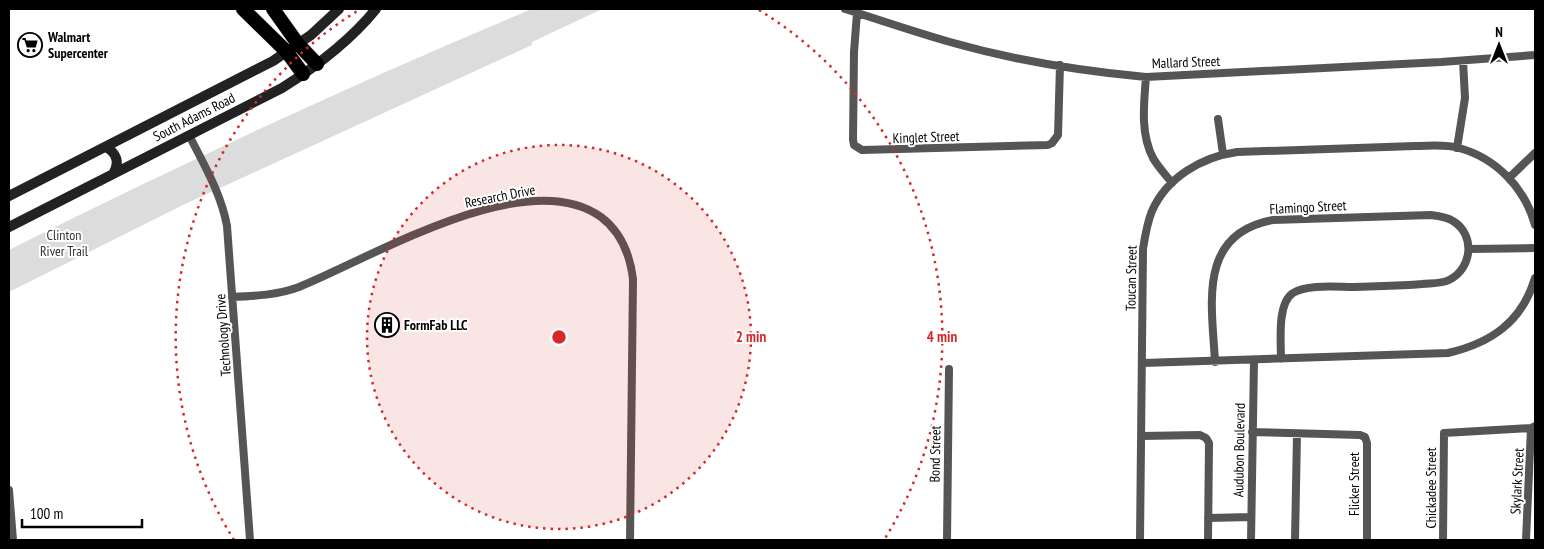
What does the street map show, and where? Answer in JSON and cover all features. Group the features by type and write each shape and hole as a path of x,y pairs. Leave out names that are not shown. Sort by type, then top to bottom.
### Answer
{"highway":[{"path":"243,9 292,48 317,64"},
{"path":"272,9 303,74"}],"main road":[{"name":"South Adams Road","path":"9,196 255,71 292,48 323,25 339,9"},
{"name":"South Adams Road","path":"9,226 268,96 303,74 344,43 376,9"},
{"path":"105,147 113,152 115,156 117,165 113,174"}],"street":[{"name":"Mallard Street","path":"845,9 950,42 1004,55 1146,77 1463,61 1535,55"},
{"name":"Kinglet Street","path":"857,13 854,52 853,140 854,145 862,150 1052,143 1058,135 1060,65"},
{"path":"1457,148 1465,98 1463,61"},
{"path":"1146,77 1143,112 1149,146 1159,167 1172,183"},
{"path":"1218,119 1223,154"},
{"name":"Technology Drive","path":"189,135 216,187 224,212 250,540"},
{"name":"Toucan Street","path":"1140,540 1144,249 1146,228 1152,211 1158,200 1172,183 1194,166 1223,154 1443,146 1457,148 1486,160 1510,178 1520,191 1535,225"},
{"path":"1510,178 1535,153"},
{"name":"Research Drive","path":"232,297 265,295 298,287 420,232 480,211 526,202 556,201 579,206 596,214 612,226 622,242 630,259 633,279 630,540"},
{"name":"Flamingo Street","path":"1215,362 1212,329 1214,271 1221,254 1234,237 1252,225 1273,220 1432,215 1444,217 1458,224 1463,230 1469,249"},
{"path":"1282,359 1283,313 1287,299 1291,294 1313,288 1406,285 1447,281 1454,278 1463,267 1467,260 1469,249 1535,248"},
{"path":"1143,363 1431,354 1466,348 1489,339 1513,319 1525,302 1535,278"},
{"name":"Audubon Boulevard","path":"1251,540 1254,360"},
{"name":"Bond Street","path":"946,540 949,369"},
{"name":"Chickadee Street","path":"1443,540 1444,432 1533,427"},
{"name":"Skylark Street","path":"1526,540 1533,427"},
{"name":"Flicker Street","path":"1252,432 1360,435 1365,437 1367,442 1367,540"},
{"path":"1295,540 1297,434"},
{"path":"1142,436 1200,435 1206,438 1209,443 1208,540"},
{"path":"9,490 13,540"},
{"path":"1208,518 1251,517"}],"green space":[{"name":"Clinton River Trail","path":"532,9 602,9 532,42 532,45 185,204 9,292 9,250 138,186 268,125"}],"place":[{"name":"Walmart Supercenter","path":"30,45"},
{"name":"FormFab LLC","path":"387,325"}]}
